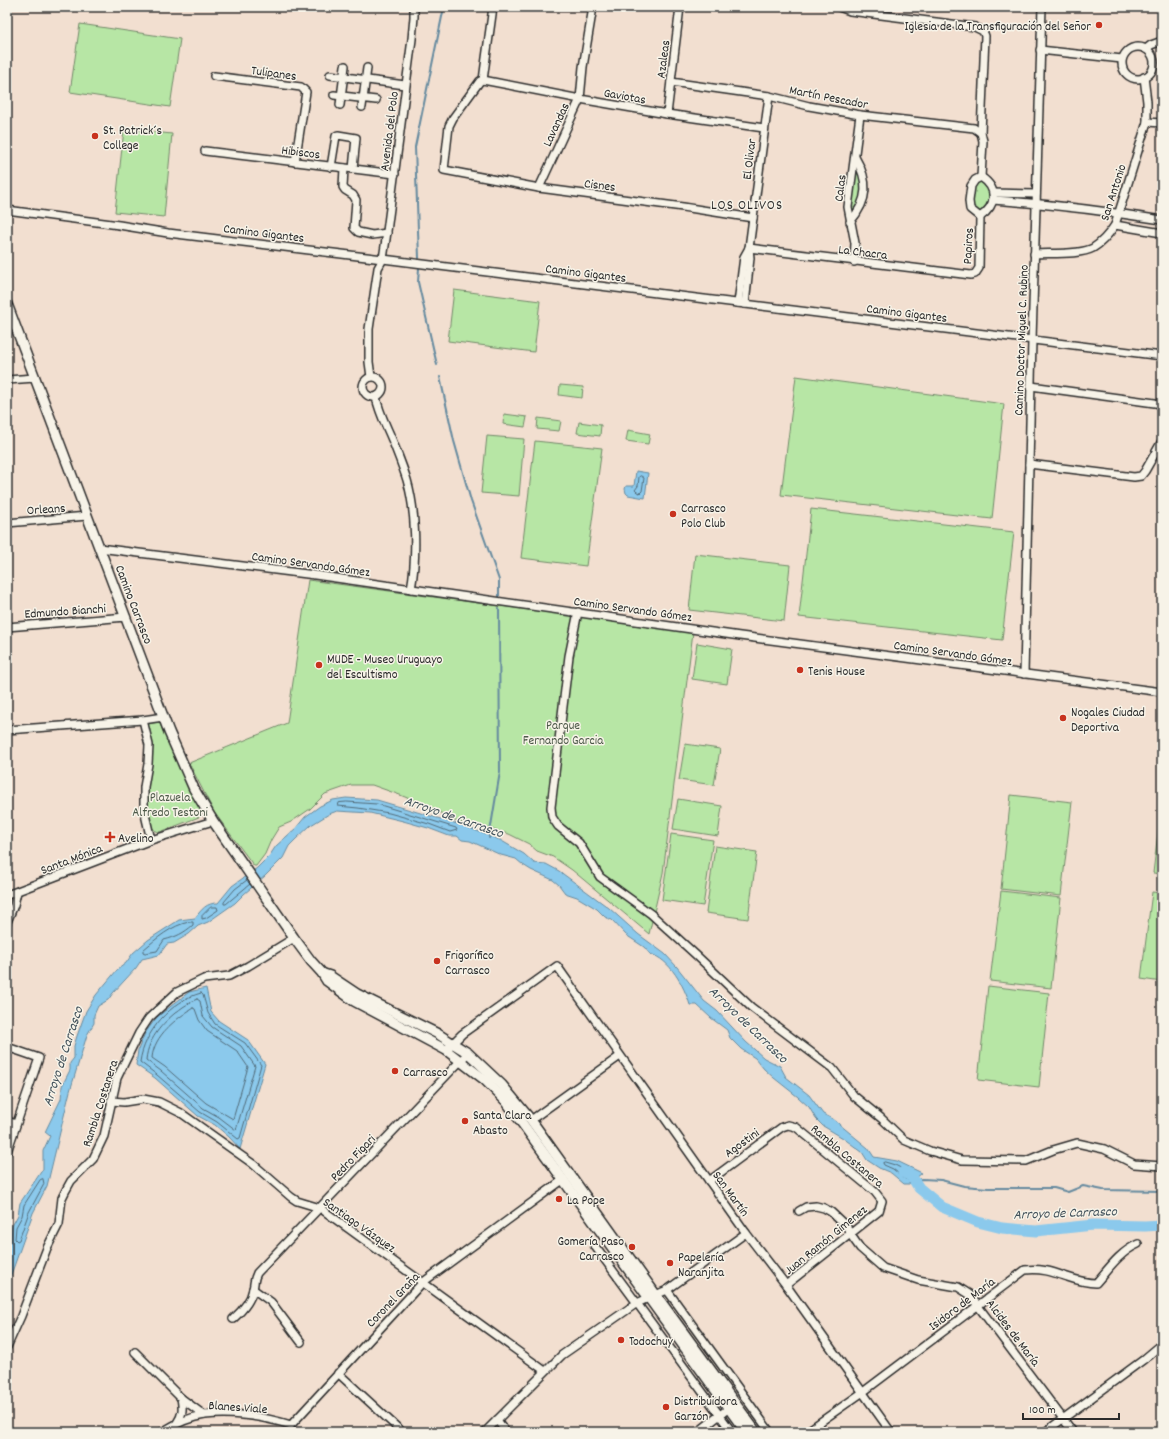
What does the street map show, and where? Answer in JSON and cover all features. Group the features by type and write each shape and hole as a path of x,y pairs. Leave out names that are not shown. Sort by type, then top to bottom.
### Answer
{"main road":[{"name":"Camino Carrasco","path":"7,304 163,717 194,789 212,821 241,860 266,899 294,938 322,973 330,976 357,994 438,1034 449,1046"},
{"path":"449,1046 468,1053 502,1085 531,1120 746,1432"},
{"path":"449,1046 462,1061 497,1090 506,1101 756,1432"}],"street":[{"name":"Avenida del Polo","path":"371,377 369,362 369,329 378,268 383,258 387,233 414,7"},
{"path":"483,80 494,7"},
{"name":"Lavandas","path":"539,188 580,99 583,67 593,7"},
{"name":"Azaleas","path":"667,114 680,7"},
{"path":"839,7 850,11 975,26 983,31 985,36 981,133 983,141 981,177 989,184 993,197"},
{"name":"Camino Doctor Miguel C. Rubino","path":"1024,674 1034,254 1042,7"},
{"path":"1146,49 1162,41"},
{"path":"1139,47 1146,49 1152,55 1154,62 1150,73 1144,78 1136,79 1129,76 1124,70 1122,59 1125,52 1132,48 1139,47"},
{"path":"1040,50 1122,59"},
{"path":"340,105 338,95 345,66"},
{"path":"362,107 367,68"},
{"path":"330,75 405,85"},
{"name":"Tulipanes","path":"214,76 301,87 306,92 295,162"},
{"name":"San Antonio","path":"1034,254 1083,251 1093,248 1106,238 1115,226 1147,122 1147,102 1144,78"},
{"name":"Gaviotas","path":"483,80 667,114 764,128"},
{"name":"Cisnes","path":"483,80 480,81 453,118 449,126 444,170 539,188 753,218"},
{"name":"Martín Pescador","path":"671,82 768,96 809,106 860,115 974,128 981,133"},
{"path":"338,95 376,100"},
{"name":"El Olivar","path":"741,303 744,257 749,248 768,96"},
{"name":"Calas","path":"854,262 855,244 848,207 860,115"},
{"path":"1147,122 1162,124"},
{"path":"331,167 336,136 338,135 356,138 353,169"},
{"name":"Hibiscos","path":"205,151 395,174"},
{"name":"Calas","path":"850,222 856,215 865,194 864,178 855,157"},
{"path":"344,168 343,187 345,190 354,195 356,200 354,228 358,232 372,234 387,233"},
{"name":"Papiros","path":"980,217 970,209 969,202 971,186 975,180 981,177"},
{"path":"993,197 1036,194"},
{"path":"993,197 1162,220"},
{"name":"Papiros","path":"975,274 978,268 980,217 989,210 993,197"},
{"name":"Camino Gigantes","path":"7,210 168,233 383,258 1162,356"},
{"path":"1115,226 1162,233"},
{"name":"La Chacra","path":"749,248 967,275 975,274"},
{"path":"371,377 377,378 383,384 381,394 376,397 369,397 363,390 365,381 371,377"},
{"path":"7,380 35,378"},
{"path":"1031,386 1162,404"},
{"path":"376,397 380,412 393,441 407,480 412,504 415,540 414,568 411,589"},
{"path":"1029,464 1134,477 1141,476 1162,442"},
{"name":"Orleans","path":"7,523 87,516"},
{"name":"Camino Servando Gómez","path":"99,548 411,589 748,637 1162,692"},
{"path":"578,612 569,656 551,807 552,817 558,826 579,842 600,877 651,914 751,1007 832,1068 854,1096 881,1118 904,1140 930,1151 962,1160 1026,1161 1053,1150 1077,1143 1104,1149 1134,1164 1162,1166"},
{"name":"Edmundo Bianchi","path":"7,627 126,617"},
{"path":"7,730 143,720 163,717"},
{"path":"143,720 149,745 148,764 144,787 144,810 151,840"},
{"name":"Santa Mónica","path":"7,895 151,840 212,821"},
{"path":"7,922 14,905 17,892"},
{"name":"Rambla Costanera","path":"7,1347 21,1316 47,1248 59,1224 62,1198 71,1181 93,1159 104,1136 117,1078 139,1033 149,1018 177,992 204,979 229,976 294,938"},
{"name":"San Martín","path":"449,1046 462,1034 557,966 746,1233 786,1285 891,1432"},
{"path":"7,1047 39,1058 7,1152"},
{"name":"Pedro Figari","path":"233,1319 244,1308 253,1289 253,1280 257,1273 462,1061 468,1053"},
{"path":"531,1120 620,1056"},
{"name":"Santiago Vázquez","path":"111,1101 124,1102 143,1099 159,1102 181,1113 253,1164 291,1197 320,1208 545,1371"},
{"path":"7,1121 16,1124"},
{"name":"Rambla Costanera","path":"788,1125 796,1128 875,1192 882,1201 879,1211"},
{"name":"Agostini","path":"709,1181 788,1125"},
{"name":"Coronel Graña","path":"292,1428 338,1374 422,1283 564,1179"},
{"name":"Alcides de María","path":"799,1211 806,1207 816,1206 831,1212 847,1227 860,1248 884,1268 918,1280 958,1287 969,1294 1064,1418 1073,1432"},
{"name":"Juan Ramón Gimenez","path":"786,1285 879,1211"},
{"path":"485,1432 562,1355 637,1303 667,1290 746,1233"},
{"name":"Isidoro de María","path":"806,1432 863,1392 1025,1270 1034,1269 1050,1271 1086,1283 1096,1283 1119,1257 1128,1249 1138,1244"},
{"path":"594,1245 732,1432"},
{"path":"253,1289 271,1302 301,1342"},
{"path":"667,1290 770,1432"},
{"path":"1046,1432 1143,1360 1162,1344"},
{"path":"135,1352 181,1398 204,1415"},
{"path":"338,1374 402,1432"},
{"path":"177,1423 181,1417 182,1411 181,1398"},
{"path":"698,1432 729,1408"},
{"name":"Blanes Viale","path":"162,1432 177,1423 204,1415 244,1416 292,1428"},
{"path":"496,1420 506,1432"}],"green space":[{"path":"80,24 180,39 170,107 70,92"},
{"path":"124,129 172,134 164,217 115,212"},
{"path":"858,167 863,183 860,203 854,211 851,210 855,168"},
{"path":"976,181 984,182 991,194 987,208 979,213 971,202"},
{"path":"454,290 540,301 534,352 448,341"},
{"path":"796,376 1004,404 992,519 781,495"},
{"path":"560,385 583,387 582,398 559,395"},
{"path":"504,414 527,417 525,427 503,424"},
{"path":"538,418 561,421 559,431 537,429"},
{"path":"579,422 601,425 600,436 577,433"},
{"path":"628,430 650,434 648,444 626,441"},
{"path":"487,436 524,439 519,496 481,493"},
{"path":"535,441 602,448 586,566 521,558"},
{"path":"811,509 1014,532 1002,640 799,617"},
{"path":"695,554 790,565 784,621 689,610"},
{"name":"Parque Fernando Garcia","path":"308,580 693,632 663,873 649,934 572,870 553,857 537,851 529,844 509,834 455,821 430,807 372,785 351,785 325,794 310,809 291,822 279,827 265,854 256,866 254,866 214,812 189,763 287,723"},
{"path":"697,643 732,649 727,684 692,679"},
{"name":"Plazuela Alfredo Testoni","path":"159,722 191,792 204,813 199,817 160,832 155,831 151,826 148,810 148,786 152,746 147,724"},
{"path":"685,744 720,749 714,785 679,780"},
{"path":"1011,795 1072,802 1061,896 1001,889"},
{"path":"678,799 722,806 718,836 673,829"},
{"path":"1162,800 1162,874 1153,873"},
{"path":"671,834 713,840 703,906 662,900"},
{"path":"715,846 757,852 748,919 706,913"},
{"path":"1001,891 1061,898 1051,988 990,981"},
{"path":"1152,892 1162,893 1162,982 1141,979"},
{"path":"988,986 1049,993 1039,1087 978,1080"}],"water":[{"path":"636,471 648,473 645,498 628,495 626,493 626,486 634,486"},
{"path":"346,798 377,800 464,826 500,840 524,854 534,863 546,864 559,871 609,908 638,934 665,954 704,1001 717,1011 746,1042 764,1058 780,1066 786,1077 809,1095 823,1114 833,1119 868,1148 874,1157 897,1161 922,1173 909,1184 904,1184 891,1173 879,1168 867,1160 862,1152 823,1126 816,1119 809,1107 764,1069 755,1058 741,1049 730,1038 727,1030 697,1005 690,1005 680,982 664,961 650,954 644,947 626,935 612,920 605,917 597,909 577,897 565,893 553,880 531,870 516,859 501,855 470,841 462,840 457,836 449,836 428,828 370,813 337,811 311,825 289,846 283,858 235,903 208,922 198,926 189,934 174,943 167,944 159,955 142,959 108,1000 98,1006 94,1015 94,1023 87,1035 70,1091 47,1186 33,1213 7,1286 7,1251 11,1240 12,1226 18,1215 20,1203 43,1169 43,1151 50,1136 45,1132 61,1099 62,1086 70,1070 70,1063 74,1058 74,1046 86,1011 96,995 117,970 126,963 133,953 148,940 179,920 195,918 207,905 218,903 232,886 257,868 270,855 276,846 296,828 305,817 320,806 333,800"},
{"path":"206,988 211,1012 219,1021 248,1040 265,1064 240,1149 215,1125 198,1116 155,1078 136,1065 138,1050 145,1033 157,1017 189,992"}],"waterway":[{"path":"419,258 415,147 444,7"},
{"path":"419,268 418,282 437,365"},
{"path":"440,377 454,441 471,501 499,580 499,598"},
{"path":"489,838 500,772 499,608"},
{"name":"Arroyo de Carrasco","path":"903,1172 912,1177 919,1188 942,1207 978,1222 1002,1228 1036,1231 1093,1225 1162,1225"},
{"path":"915,1180 941,1180 964,1186 988,1188 1054,1188 1068,1192 1083,1186 1103,1190 1162,1191"}],"place":[{"name":"Iglesia de la Transfiguración del Señor","path":"1099,25"},
{"name":"St. Patrick´s College","path":"95,136"},
{"name":"Carrasco Polo Club","path":"673,514"},
{"name":"MUDE - Museo Uruguayo del Escultismo","path":"319,665"},
{"name":"Tenis House","path":"800,670"},
{"name":"Nogales Ciudad Deportiva","path":"1063,718"},
{"name":"Avelino","path":"110,837"},
{"name":"Frigorífico Carrasco","path":"437,961"},
{"name":"Carrasco","path":"395,1071"},
{"name":"Santa Clara Abasto","path":"465,1121"},
{"name":"La Pope","path":"559,1199"},
{"name":"Gomería Paso Carrasco","path":"632,1247"},
{"name":"Papelería Naranjita","path":"670,1263"},
{"name":"Todochuy","path":"621,1340"},
{"name":"Distribuidora Garzón","path":"666,1407"}],"district":[{"name":"LOS OLIVOS","path":"747,204"}]}
